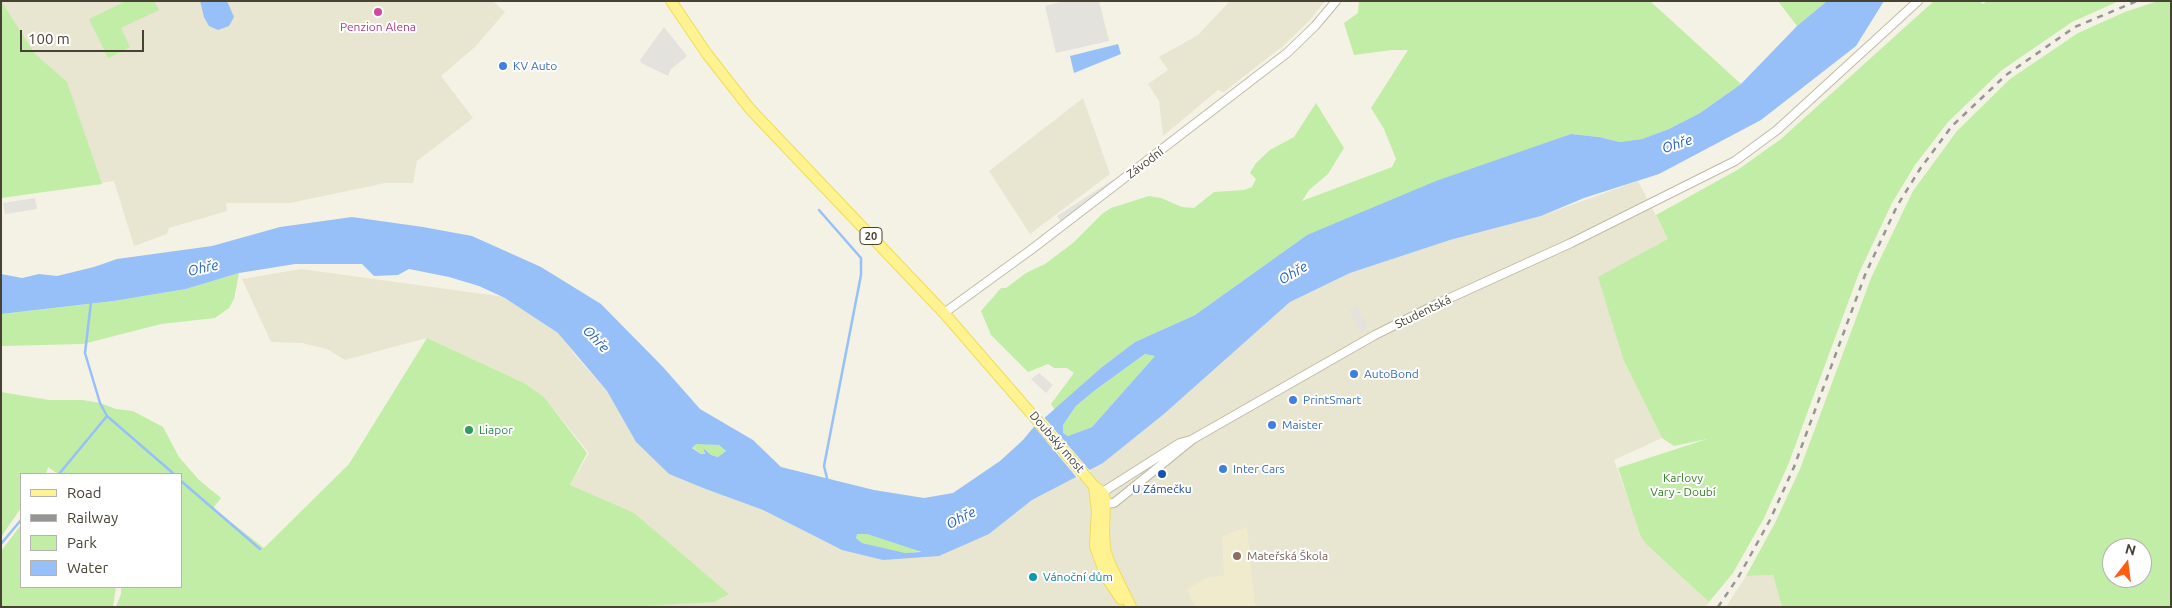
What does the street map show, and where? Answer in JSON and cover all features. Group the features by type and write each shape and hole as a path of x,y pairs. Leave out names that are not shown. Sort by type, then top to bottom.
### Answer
{"main road":[{"name":"20","path":"671,1 707,54 750,109 944,313"},
{"name":"Doubský most","path":"944,313 1024,404 1100,495"},
{"path":"1100,495 1104,525 1101,552 1106,577 1125,607"},
{"path":"1100,495 1094,538 1131,607"}],"street":[{"name":"Závodní","path":"944,313 1032,249 1280,59 1315,26 1336,1"},
{"name":"Studentská","path":"1100,495 1192,439 1380,332 1571,243 1735,161 1777,130 1918,1"},
{"name":"Studentská","path":"1100,495 1180,443 1192,439"}],"shaded area":[{"path":"1,1 493,1 505,12 476,46 441,76 473,118 417,161 413,183 385,183 290,203 226,203 227,211 169,228 167,234 134,246 114,181 1,198"},
{"path":"1064,1 1099,1 1109,41 1056,53 1045,6"},
{"path":"1230,1 1325,1 1308,22 1283,46 1224,92 1218,90 1163,136 1159,101 1148,84 1168,70 1159,57 1198,35"},
{"path":"664,27 687,56 671,69 668,76 641,63 640,60"},
{"path":"1083,98 1110,174 1030,234 989,171"},
{"path":"1114,179 1115,181 1061,221 1057,216"},
{"path":"1638,181 1668,239 1624,361 1662,438 1614,460 1646,544 1709,602 1706,607 625,607 729,594 634,514 570,485 589,453 544,397 524,383 427,338 345,360 327,349 302,343 271,342 242,279 301,269 505,297 558,333 566,341 574,354 607,391 636,442 669,474 763,510 842,550 989,534 1032,500 1103,463 1164,414 1290,302 1350,273 1450,240 1541,216"},
{"path":"35,198 37,209 5,214 3,203"},
{"path":"1357,306 1369,328 1361,333 1349,310"},
{"path":"1039,373 1053,385 1046,393 1031,379"},
{"name":"Mateřská Škola","path":"1247,527 1255,607 1195,607 1187,589 1206,578 1224,575 1222,536"},
{"path":"1773,575 1782,607 1726,607 1746,576"}],"green space":[{"path":"1,1 35,54 67,82 102,184 1,198"},
{"path":"126,1 154,1 159,10 121,28 130,47 108,58 89,19"},
{"path":"1359,1 1650,1 1741,84 1700,113 1669,129 1642,139 1620,142 1599,137 1571,134 1307,235 1195,315 1135,342 1102,367 1055,410 1051,404 1074,373 1067,368 1054,368 1048,364 1028,372 991,335 981,311 1001,288 1006,288 1026,273 1045,264 1073,243 1102,214 1111,208 1149,196 1161,198 1182,207 1194,208 1214,192 1244,190 1252,187 1256,179 1250,173 1256,163 1270,150 1294,137 1316,103 1344,148 1328,174 1309,190 1302,201 1392,167 1396,159 1384,129 1371,108 1408,50 1354,55 1344,23 1358,13"},
{"path":"1778,1 1827,1 1797,26"},
{"name":"Karlovy Vary - Doubí","path":"1934,1 1980,1 1983,4 1987,1 2119,1 2072,22 2002,70 1948,122 1915,165 1892,203 1859,273 1788,465 1764,518 1733,573 1709,602 1646,544 1641,537 1618,468 1707,439 1674,446 1662,438 1624,361 1598,277 1668,239 1656,215 1739,169 1781,139"},
{"path":"2158,1 2171,1 2171,607 1782,607 1773,575 1746,576 1775,523 1800,469 1871,278 1913,191 1957,131 2010,79 2078,33 2125,12"},
{"path":"239,273 234,299 229,308 215,318 161,324 83,344 1,346 1,314 114,301 186,289"},
{"path":"427,338 524,383 544,397 587,453 570,485 634,513 729,594 714,602 625,607 116,607 121,594 121,588 182,588 182,473 57,473 48,467 46,473 20,473 20,509 1,537 1,392 49,400 83,400 100,403 116,409 133,411 163,427 179,457 199,480 221,498 213,508 264,548 349,464"},
{"path":"1145,354 1155,356 1092,427 1068,436 1063,433 1063,425 1076,406"},
{"path":"696,443 719,445 726,451 718,457 711,455 703,448 705,455 701,454 692,447"},
{"path":"20,526 20,588 116,588 113,607 1,607 1,551"},
{"path":"856,534 867,534 922,551 905,553 862,543 856,538"}],"water":[{"path":"200,1 227,1 234,17 229,26 218,30 209,26 204,17"},
{"name":"Ohře","path":"1827,1 1884,1 1856,46 1761,120 1659,174 1584,198 1541,216 1450,240 1350,273 1290,302 1164,414 1103,463 1032,500 989,534 939,556 883,560 842,550 763,510 669,474 636,442 607,391 558,333 505,298 479,286 449,277 409,269 398,275 374,276 362,264 295,264 239,273 186,289 114,301 1,314 1,274 22,278 39,274 57,276 117,259 212,246 280,227 352,217 472,236 541,267 601,304 663,367 700,409 753,440 781,467 874,490 924,498 953,493 1000,461 1032,429 1102,367 1135,342 1195,315 1307,235 1436,181 1571,134 1599,137 1620,142 1642,139 1669,129 1700,113 1741,84 1797,26","holes":["1145,354 1155,356 1092,427 1068,436 1063,433 1063,425 1076,406","696,444 719,445 726,451 718,457 711,455 703,448 705,454 701,454 692,448","857,534 867,534 922,552 905,553 862,543 856,538"]},
{"path":"1118,44 1121,54 1074,73 1070,56"}],"pier":[{"path":"1043,416 1091,472 1078,479 1033,425"}],"waterway":[{"path":"819,210 861,258 861,275 824,466 828,482"},
{"path":"60,473 107,416 100,403 85,353 91,302"},
{"path":"107,416 173,473"},
{"path":"182,482 260,549"},
{"path":"1,544 20,521"}],"railway":[{"path":"1718,607 1739,576 1770,520 1794,467 1865,275 1897,206 1920,169 1952,126 2006,75 2075,27 2137,1"}],"place":[{"name":"Penzion Alena","path":"378,12"},
{"name":"KV Auto","path":"503,66"},
{"name":"AutoBond","path":"1354,374"},
{"name":"PrintSmart","path":"1293,400"},
{"name":"Maister","path":"1272,425"},
{"name":"Liapor","path":"469,430"},
{"name":"Inter Cars","path":"1223,469"},
{"name":"U Zámečku","path":"1162,474"},
{"name":"Mateřská Škola","path":"1237,556"},
{"name":"Vánoční dům","path":"1033,577"}]}
